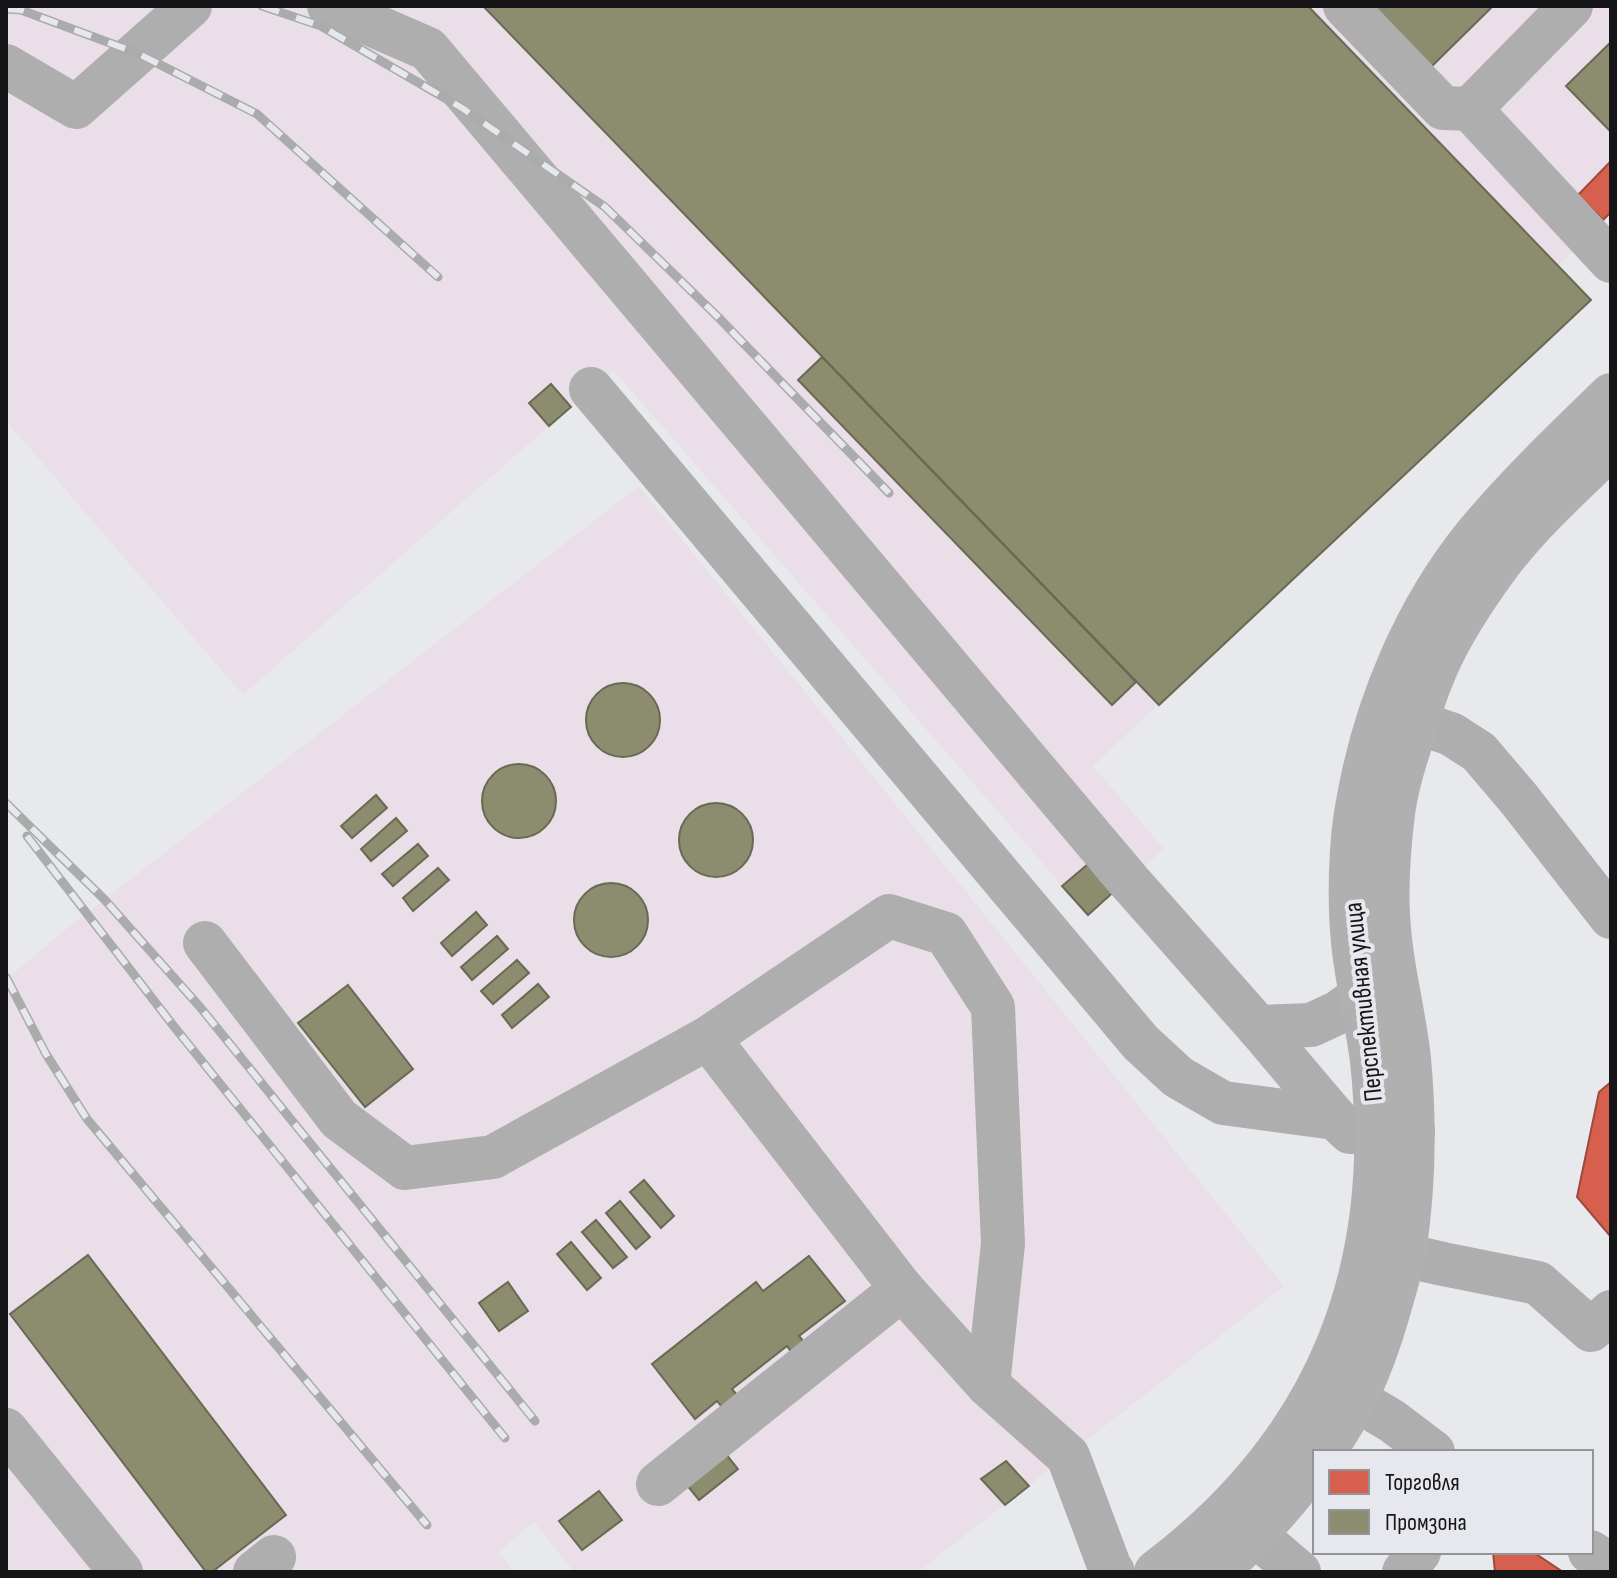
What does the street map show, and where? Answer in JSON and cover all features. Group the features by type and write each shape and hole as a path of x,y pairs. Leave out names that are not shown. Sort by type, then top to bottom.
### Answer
{"main road":[{"name":"Перспективная улица","path":"1325,1450 1355,1399 1376,1353 1386,1251 1375,1178 1394,1131 1408,1056 1390,939 1388,903 1403,651 1432,599 1474,537 1513,492 1611,395"},
{"name":"Перспективная улица","path":"1394,1131 1372,1060 1353,943 1353,856 1357,804 1367,758 1437,666 1463,618 1503,559 1611,447"},
{"name":"Перспективная улица","path":"1156,1572 1215,1523 1247,1490 1300,1421 1386,1251"},
{"path":"1215,1572 1275,1514 1313,1466"}],"lane":[{"path":"6,66 76,107 190,6"},
{"path":"329,6 428,49 1128,880 1335,1118 1350,1132 1394,1131"},
{"path":"1345,6 1443,108 1470,109 1611,261"},
{"path":"1470,109 1571,6"},
{"path":"591,389 1141,1043 1178,1077 1223,1103 1335,1118"},
{"path":"1399,717 1451,734 1479,752 1611,917"},
{"path":"205,943 339,1119 405,1168 493,1157 708,1038 889,916 946,934 993,1007 1003,1244 988,1385"},
{"path":"1258,1027 1311,1025 1337,1013 1362,996"},
{"path":"708,1038 902,1289 988,1385 1068,1456 1113,1572"},
{"path":"1386,1251 1538,1283 1591,1330 1611,1312"},
{"path":"658,1484 902,1289"},
{"path":"1355,1399 1392,1421 1430,1450"},
{"path":"6,1430 121,1572"},
{"path":"1255,1535 1299,1572"},
{"path":"1404,1572 1418,1554"},
{"path":"1593,1554 1611,1565"}],"shaded area":[{"path":"6,6 1611,6 1611,215 1559,265 1591,300 1093,766 1164,849 1088,915 613,370 243,695 6,421"},
{"path":"639,486 1284,1286 918,1572 574,1572 534,1522 499,1552 514,1572 6,1572 6,979 66,929"}],"building: Торговля":[{"path":"1611,161 1611,212 1603,220 1578,195"},
{"path":"1611,1082 1611,1237 1577,1197 1599,1092"},
{"path":"1493,1554 1536,1554 1563,1572 1495,1572"}],"building: Промзона":[{"path":"483,6 1308,6 1591,300 1159,705"},
{"path":"1367,6 1493,6 1429,69"},
{"path":"1611,42 1611,132 1566,86"},
{"path":"822,357 1136,682 1112,705 798,380"},
{"path":"551,384 571,407 549,426 529,403"},
{"path":"623,683 644,689 654,699 660,720 654,741 644,751 623,757 602,751 592,741 586,720 592,699 602,689"},
{"path":"519,764 540,770 550,780 556,801 550,822 540,832 519,838 498,832 488,822 482,801 488,780 498,770"},
{"path":"376,795 387,808 352,838 341,826"},
{"path":"716,803 737,809 747,819 753,840 747,861 737,871 716,877 695,871 685,861 679,840 685,819 695,809"},
{"path":"396,818 407,831 371,861 361,849"},
{"path":"418,844 428,856 393,886 382,874"},
{"path":"1094,859 1119,887 1088,915 1062,886"},
{"path":"438,868 449,880 413,911 403,898"},
{"path":"611,883 632,889 642,899 648,920 642,941 632,951 611,957 590,951 580,941 574,920 580,899 590,889"},
{"path":"476,912 487,925 452,956 441,943"},
{"path":"497,936 508,949 472,980 461,967"},
{"path":"517,960 529,973 493,1004 481,991"},
{"path":"538,984 549,997 512,1028 502,1015"},
{"path":"348,985 413,1069 365,1107 298,1023"},
{"path":"644,1180 674,1216 661,1228 630,1192"},
{"path":"620,1201 650,1237 636,1249 606,1213"},
{"path":"596,1220 627,1257 613,1268 582,1232"},
{"path":"571,1242 601,1278 587,1290 557,1254"},
{"path":"88,1255 286,1515 212,1572 206,1572 10,1314"},
{"path":"809,1256 845,1301 799,1336 805,1343 792,1353 787,1346 732,1389 737,1395 721,1406 717,1401 695,1419 652,1364 756,1282 763,1291"},
{"path":"508,1282 528,1311 499,1331 479,1303"},
{"path":"721,1448 738,1469 699,1500 682,1479"},
{"path":"1006,1461 1029,1486 1005,1505 981,1479"},
{"path":"599,1491 622,1520 582,1550 559,1521"}],"railway":[{"path":"262,6 321,26 462,108 605,207 718,317 889,493"},
{"path":"6,9 21,10 137,53 257,114 438,277"},
{"path":"6,803 104,899 200,1007 535,1421"},
{"path":"27,836 172,1024 505,1438"},
{"path":"6,977 46,1054 87,1119 427,1525"}]}
